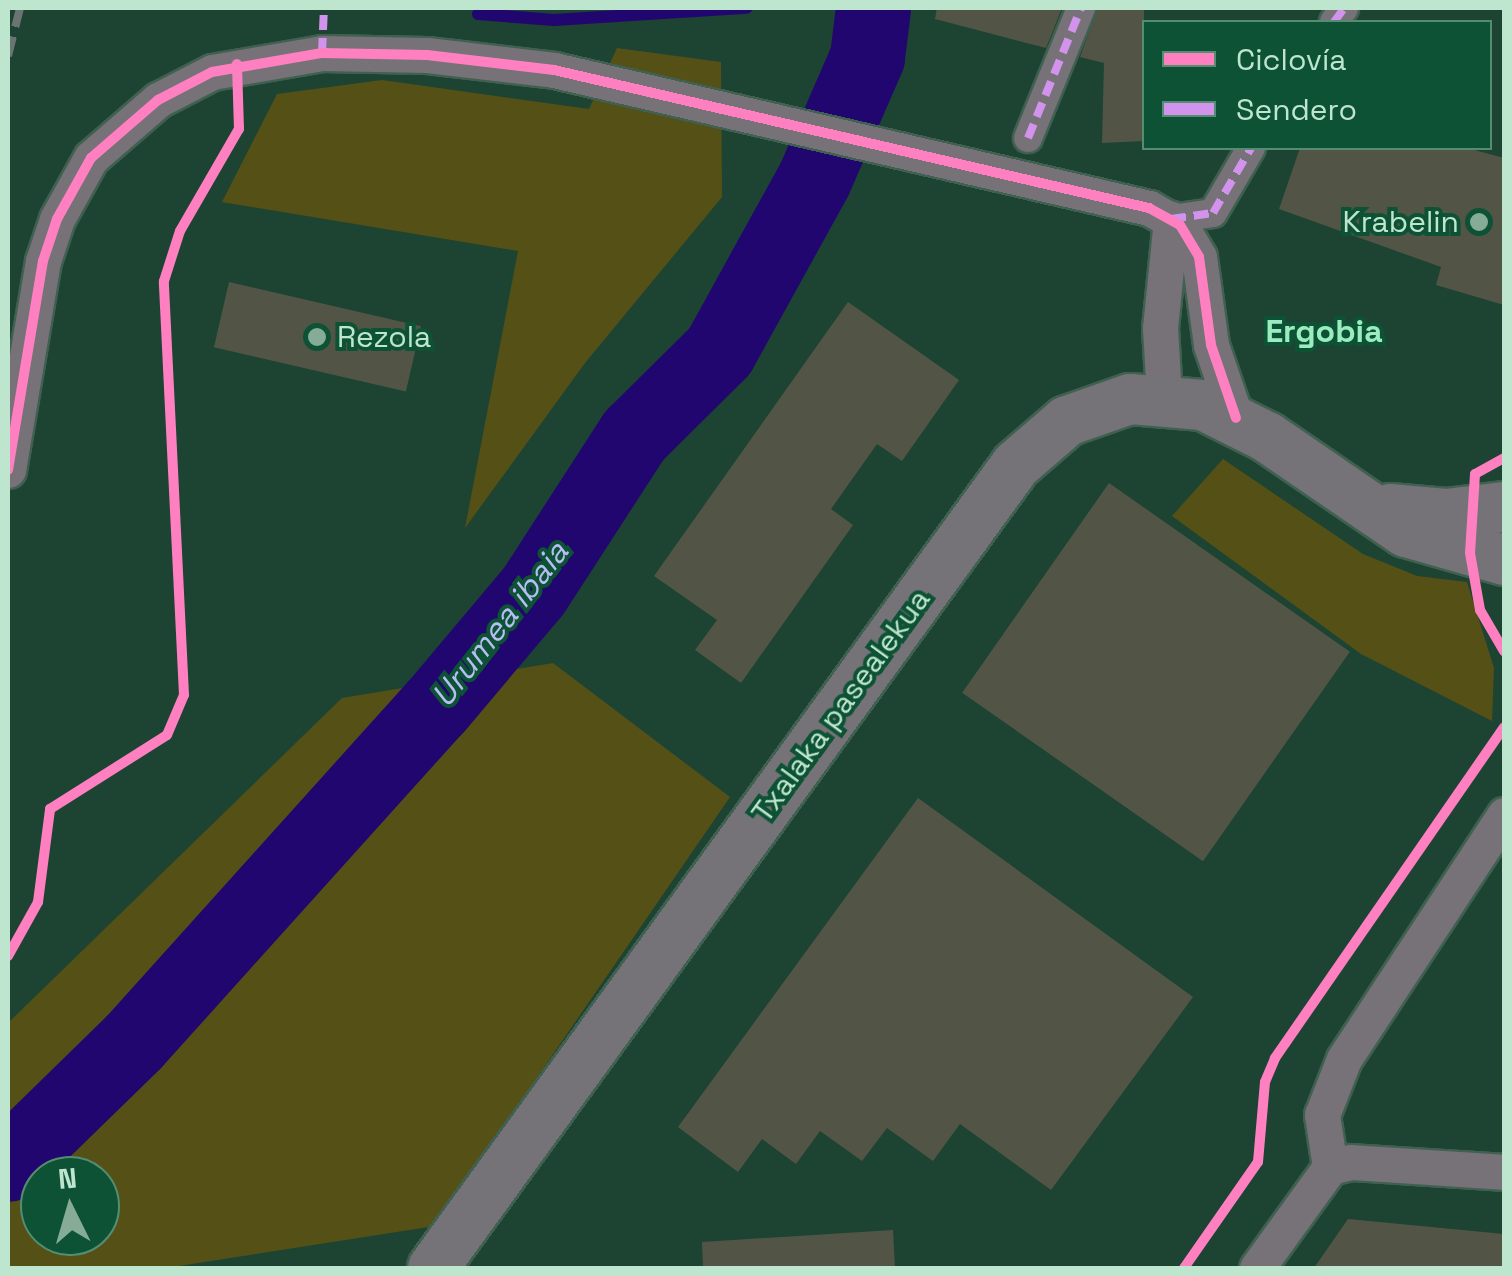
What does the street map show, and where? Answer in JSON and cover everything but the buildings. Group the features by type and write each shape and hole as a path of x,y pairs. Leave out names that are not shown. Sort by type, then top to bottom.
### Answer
{"main road":[{"name":"Txalaka pasealekua","path":"433,1268 1016,465 1067,421 1130,399 1164,397 1236,418 1406,532 1504,560"},
{"name":"Txalaka pasealekua","path":"1363,504 1446,514 1504,507"}],"street":[{"path":"1028,138 1081,8"},
{"path":"8,470 33,308 56,219 91,158 134,117 212,72 300,55 427,55 554,70 975,163 1172,219 1213,213 1250,150"},
{"path":"1164,397 1160,328 1172,219"},
{"path":"1172,219 1198,257 1211,345 1236,418"},
{"path":"1330,1167 1322,1115 1344,1059 1504,815"},
{"path":"1257,1268 1330,1167 1351,1162 1504,1172"}],"shaded area":[{"path":"617,48 721,62 722,197 585,363 465,528 518,251 222,202 277,94 382,80 589,109"},
{"path":"1223,459 1363,554 1417,576 1467,582 1494,668 1492,721 1361,654 1172,516"},
{"path":"553,663 730,797 435,1226 166,1268 8,1268 8,1023 342,698"}],"waterway":[{"path":"478,14 554,20 747,8"},
{"name":"Urumea ibaia","path":"8,1164 134,1041 436,706 533,591 634,435 719,351 814,179 867,57 873,8"}],"railway":[{"path":"8,56 20,8"}],"marked path":[{"path":"322,53 324,8"},
{"path":"1028,138 1081,8"},
{"path":"1335,20 1344,8"},
{"path":"1171,219 1213,213 1250,150"}],"cycle path":[{"path":"8,470 43,261 57,219 91,158 158,100 212,72 322,53 427,55 554,70 1149,208 1180,225 1199,257 1211,345 1236,418"},
{"path":"8,956 38,902 50,809 167,735 184,695 164,281 180,231 239,129 237,64"},
{"path":"1504,458 1475,474 1470,553 1480,610 1504,651"},
{"path":"1184,1268 1258,1162 1265,1082 1275,1058 1504,727"}],"place":[{"name":"Krabelin","path":"1479,222"},
{"name":"Rezola","path":"317,337"}],"district":[{"name":"Ergobia","path":"1324,331"}]}
